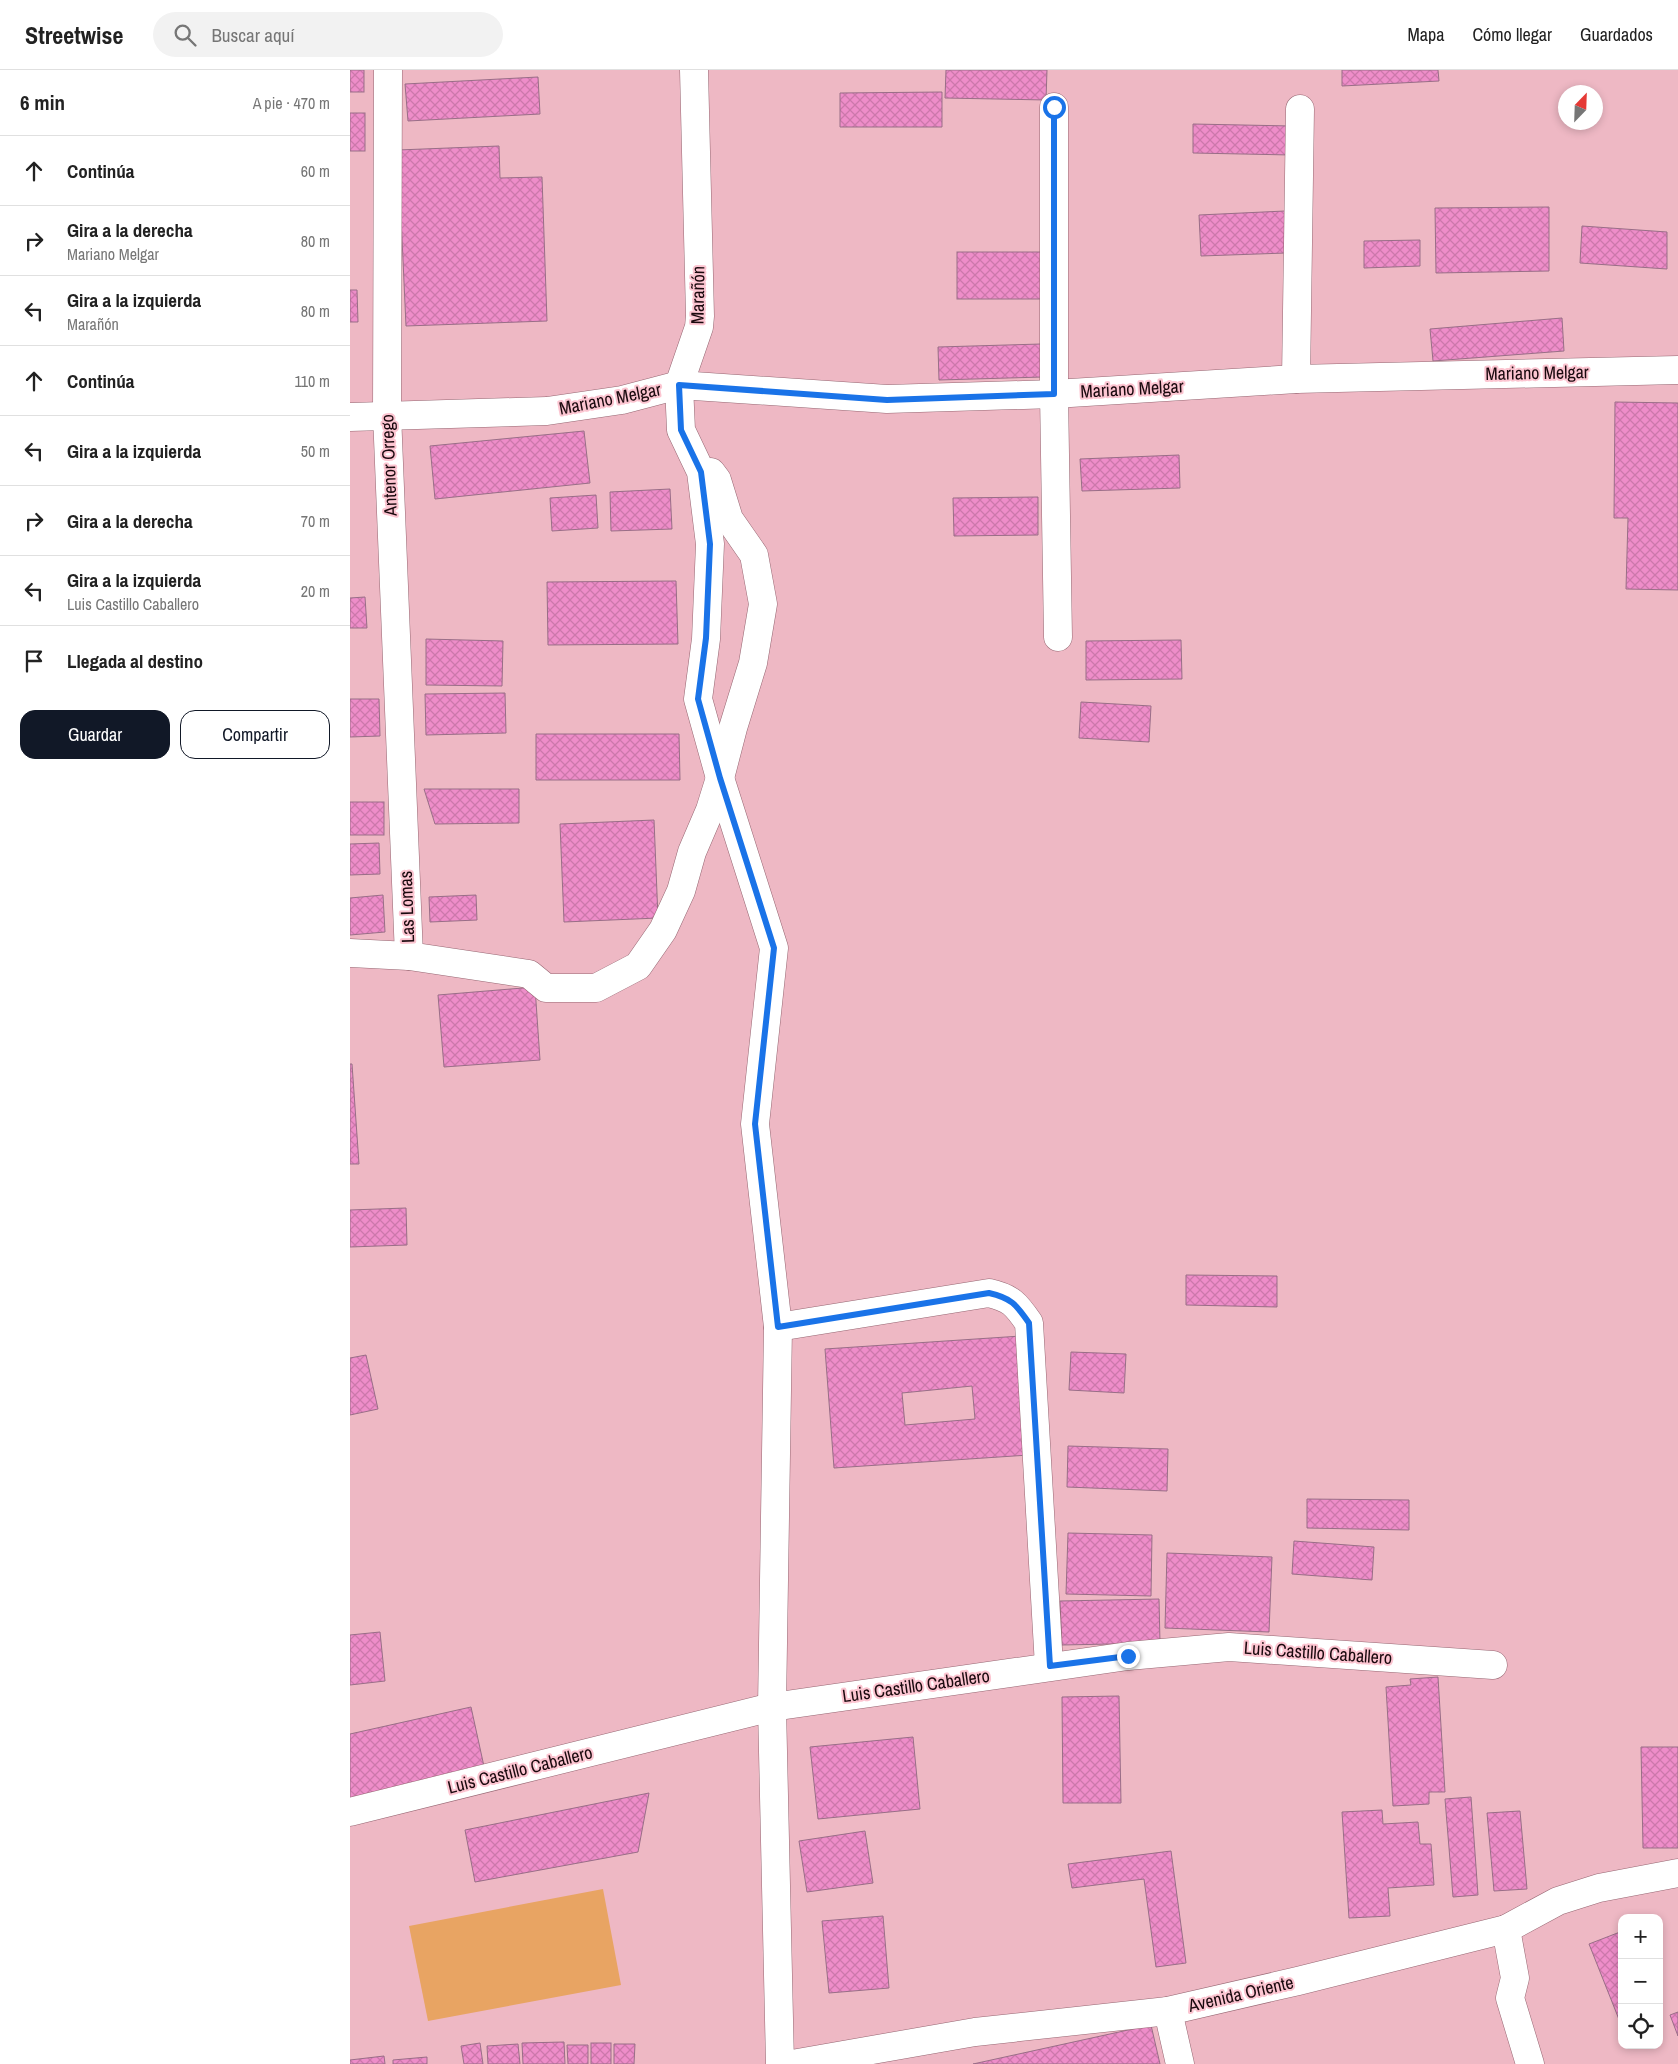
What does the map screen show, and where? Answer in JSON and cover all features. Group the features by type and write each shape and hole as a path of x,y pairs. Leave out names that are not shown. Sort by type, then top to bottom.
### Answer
{"street":[{"name":"Antenor Orrego","path":"388,70 387,414 406,860"},
{"name":"Marañón","path":"694,70 700,316 699,327 679,385 681,430 701,472 710,544 706,638 698,699 720,778 774,948 755,1124 778,1327 772,1707 780,2064"},
{"path":"1054,107 1054,394 1058,636"},
{"path":"1296,379 1300,109"},
{"name":"Mariano Melgar","path":"350,417 387,414 547,411 622,400 679,385 887,400 1054,394 1296,379 1678,370"},
{"path":"409,956 529,974 546,988 596,988 638,966 663,930 681,891 692,852 710,810 720,778 753,663 763,604 754,555 729,519 717,480 681,430"},
{"name":"Las Lomas","path":"350,953 409,956 406,860"},
{"path":"778,1327 989,1293 1006,1297 1020,1310 1029,1323 1050,1666"},
{"name":"Luis Castillo Caballero","path":"350,1812 772,1707 1050,1666 1128,1656 1229,1647 1493,1665"},
{"name":"Avenida Oriente","path":"792,2064 975,2032 1168,2011 1506,1929 1558,1901 1599,1888 1678,1872"},
{"path":"1506,1929 1515,1978 1510,1998 1530,2064"},
{"path":"1168,2011 1180,2064"}],"shaded area":[{"path":"603,1889 621,1985 428,2021 409,1926"}],"building":[{"path":"350,70 364,70 364,92 350,92"},
{"path":"946,70 1047,70 1046,100 945,98"},
{"path":"1342,70 1438,70 1439,81 1342,86"},
{"path":"538,77 540,114 408,121 405,84"},
{"path":"942,92 942,127 840,127 840,93"},
{"path":"350,113 365,113 365,151 350,151"},
{"path":"1193,124 1291,126 1291,155 1193,153"},
{"path":"499,146 500,178 542,177 547,321 406,326 398,150"},
{"path":"1549,207 1549,271 1436,273 1435,208"},
{"path":"1285,211 1286,253 1201,256 1199,215"},
{"path":"1582,226 1667,232 1667,269 1580,263"},
{"path":"1420,240 1420,266 1364,268 1364,241"},
{"path":"957,252 1043,252 1043,299 957,299"},
{"path":"350,290 357,290 358,322 350,322"},
{"path":"1562,318 1564,351 1433,361 1430,329"},
{"path":"1041,344 1043,377 939,380 938,347"},
{"path":"1615,402 1678,403 1678,590 1626,589 1628,518 1614,518"},
{"path":"584,431 590,483 435,499 430,446"},
{"path":"1179,455 1180,488 1082,491 1080,459"},
{"path":"670,489 672,529 611,531 610,492"},
{"path":"596,495 598,528 552,531 550,498"},
{"path":"1038,497 1038,535 954,536 953,498"},
{"path":"676,581 678,644 548,645 547,582"},
{"path":"365,597 367,628 350,628 350,598"},
{"path":"426,639 503,641 502,686 426,685"},
{"path":"1181,640 1182,679 1086,680 1086,641"},
{"path":"505,693 506,733 426,735 425,694"},
{"path":"350,699 379,699 380,736 350,737"},
{"path":"1081,702 1151,706 1149,742 1079,738"},
{"path":"536,734 679,734 680,780 536,780"},
{"path":"424,789 519,789 519,823 435,824"},
{"path":"350,802 384,802 384,835 350,835"},
{"path":"654,820 658,918 564,922 560,824"},
{"path":"379,843 380,874 350,875 350,844"},
{"path":"383,895 385,932 350,935 350,898"},
{"path":"476,895 477,920 430,922 429,897"},
{"path":"535,987 540,1060 444,1067 438,995"},
{"path":"350,1064 352,1064 359,1164 350,1164"},
{"path":"406,1208 407,1245 350,1247 350,1210"},
{"path":"1186,1275 1277,1276 1277,1307 1186,1305"},
{"path":"1021,1336 1029,1455 834,1468 825,1349","holes":["972,1386 975,1419 905,1425 902,1393"]},
{"path":"1071,1352 1126,1354 1124,1393 1069,1390"},
{"path":"366,1355 378,1409 350,1415 350,1358"},
{"path":"1068,1446 1168,1449 1167,1491 1067,1487"},
{"path":"1307,1499 1409,1500 1409,1530 1307,1528"},
{"path":"1068,1533 1152,1535 1151,1596 1066,1594"},
{"path":"1294,1541 1374,1547 1372,1580 1292,1574"},
{"path":"1167,1553 1272,1557 1269,1632 1165,1628"},
{"path":"1159,1599 1160,1643 1062,1645 1060,1601"},
{"path":"380,1632 385,1681 350,1685 350,1635"},
{"path":"1438,1677 1445,1792 1429,1792 1429,1804 1393,1806 1386,1687 1411,1685 1410,1679"},
{"path":"1119,1696 1121,1803 1063,1803 1062,1697"},
{"path":"471,1707 485,1771 350,1801 350,1734"},
{"path":"913,1737 920,1809 818,1819 810,1747"},
{"path":"1641,1747 1678,1747 1678,1848 1643,1848"},
{"path":"649,1793 638,1852 475,1882 465,1830"},
{"path":"1471,1797 1478,1895 1453,1897 1445,1799"},
{"path":"1382,1810 1383,1824 1418,1822 1420,1844 1431,1844 1434,1885 1388,1888 1390,1916 1349,1918 1342,1812"},
{"path":"1520,1811 1527,1889 1494,1891 1487,1813"},
{"path":"865,1831 873,1883 807,1892 799,1841"},
{"path":"1171,1851 1186,1963 1156,1967 1144,1879 1072,1888 1068,1864"},
{"path":"883,1916 889,1988 829,1993 822,1921"},
{"path":"1618,1933 1618,2017 1589,1944"},
{"path":"1678,2012 1678,2036 1670,2015"},
{"path":"1151,2025 1160,2064 973,2064"},
{"path":"564,2042 565,2064 523,2064 522,2043"},
{"path":"480,2043 483,2064 464,2064 461,2046"},
{"path":"591,2043 611,2043 611,2064 591,2064"},
{"path":"518,2044 520,2064 488,2064 487,2046"},
{"path":"614,2044 635,2044 634,2064 614,2064"},
{"path":"567,2045 588,2045 588,2064 568,2064"},
{"path":"384,2056 385,2064 350,2064 350,2060"},
{"path":"427,2057 427,2064 393,2064 393,2060"}],"route":[{"path":"1054,107 1054,394 887,400 679,385 681,430 701,472 710,544 706,638 698,699 720,778 774,948 755,1124 778,1327 989,1293 1006,1297 1020,1310 1029,1323 1050,1666 1128,1656"}]}
